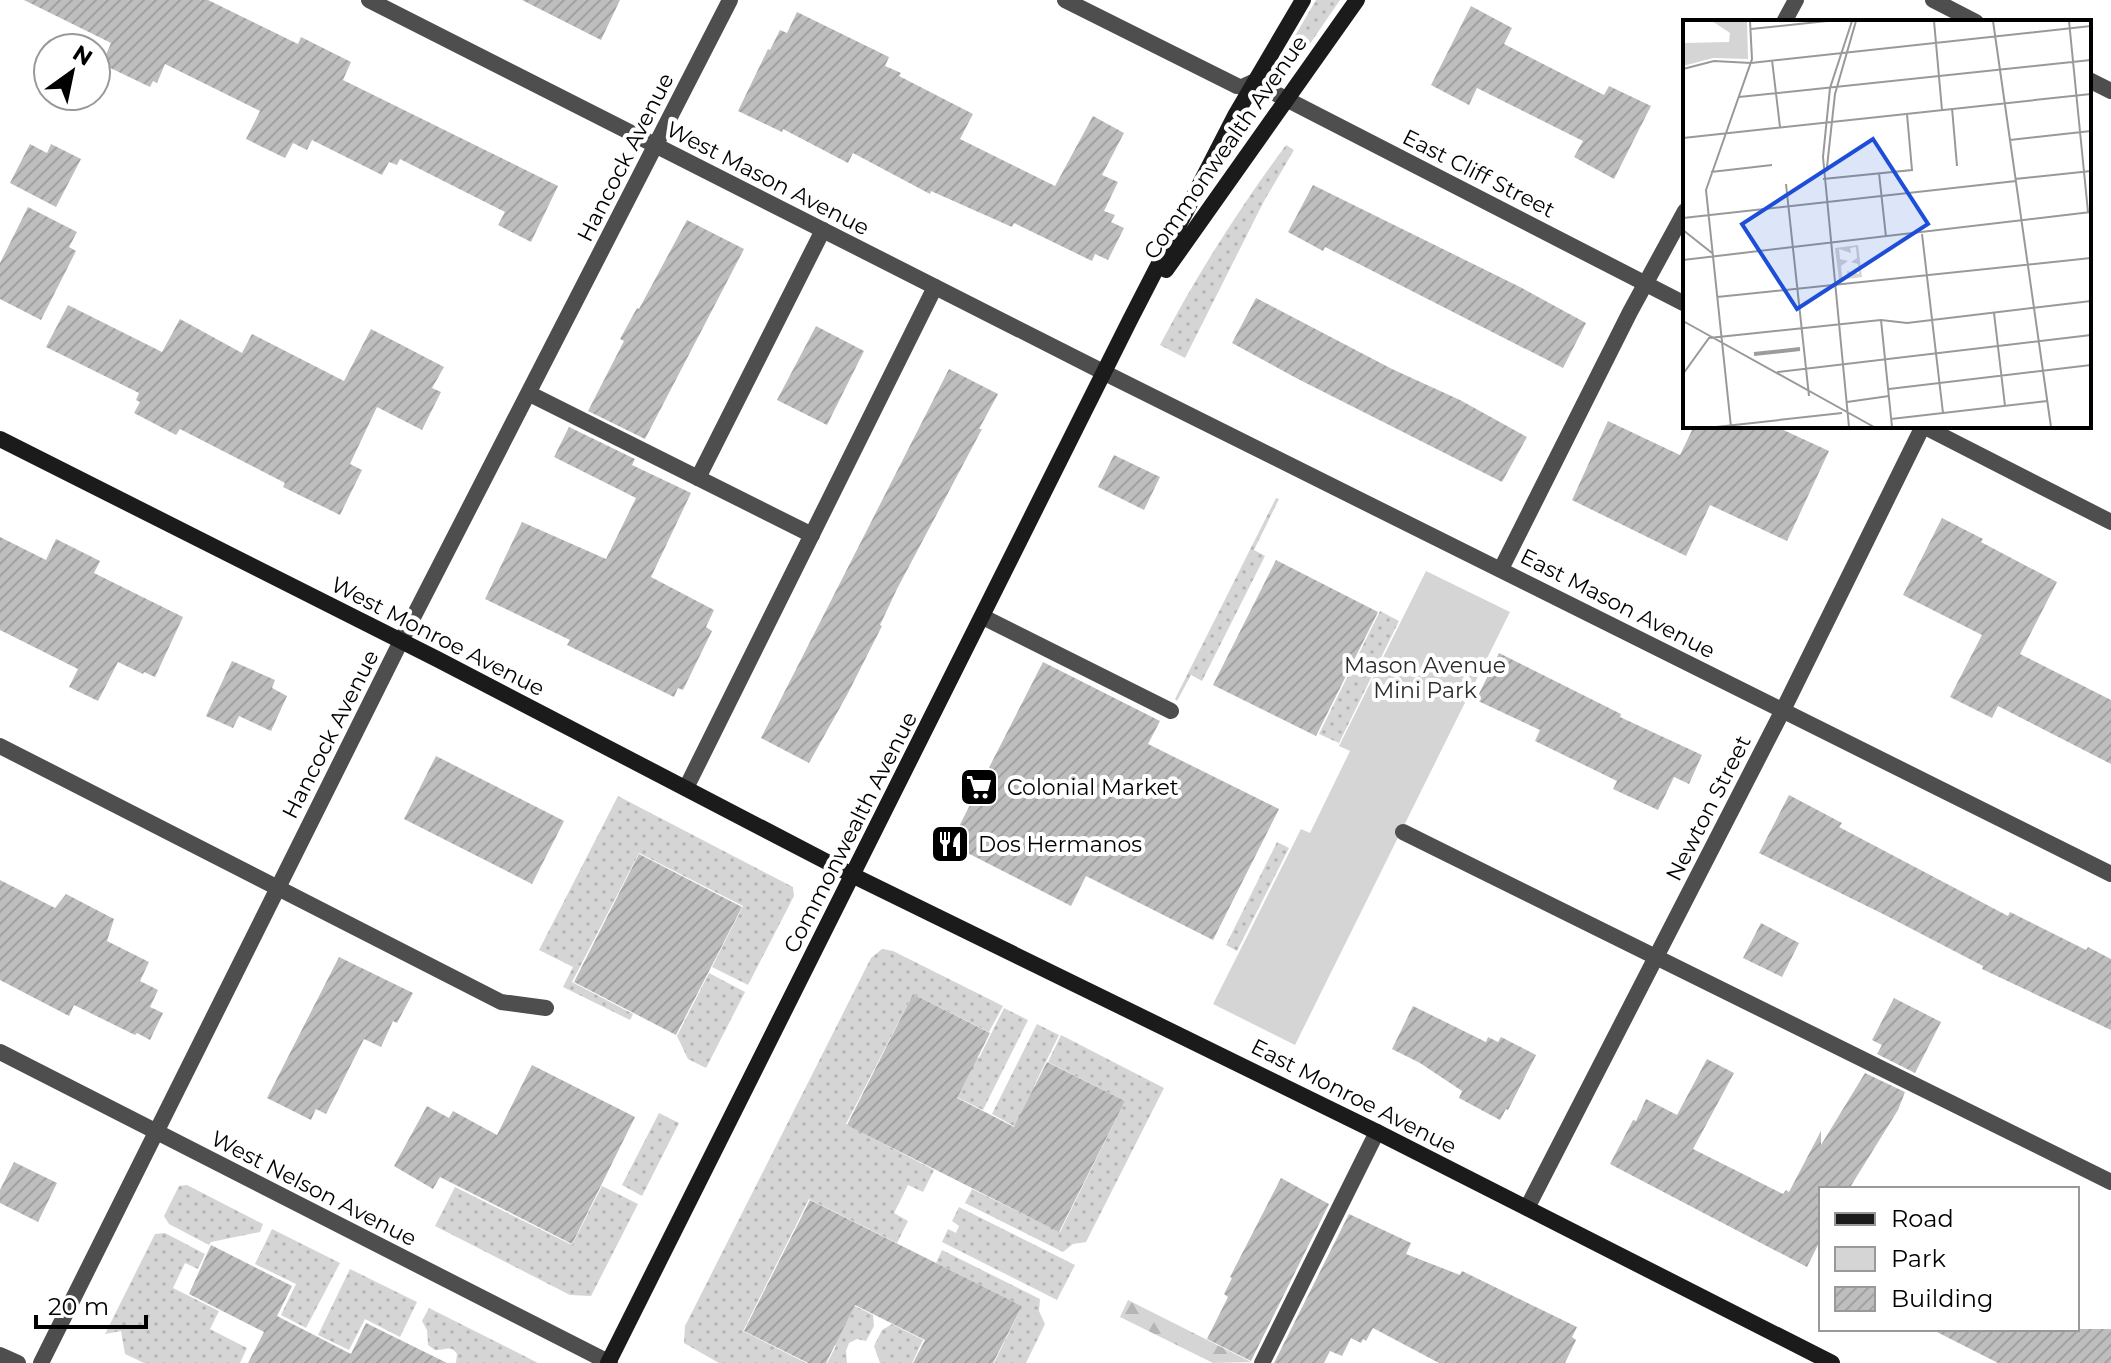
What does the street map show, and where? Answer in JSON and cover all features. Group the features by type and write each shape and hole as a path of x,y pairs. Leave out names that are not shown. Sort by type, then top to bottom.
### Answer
{"street":[{"name":"West Mason Avenue","path":"369,0 1105,373"},
{"name":"Hancock Avenue","path":"41,1363 401,641 730,0"},
{"name":"East Cliff Street","path":"1065,0 1237,86 1253,82 1683,303"},
{"name":"Commonwealth Avenue","path":"609,1363 1130,320 1253,82 1303,0"},
{"name":"Commonwealth Avenue","path":"1130,320 1357,0"},
{"path":"1785,20 1796,0"},
{"path":"1933,0 1972,20"},
{"path":"2091,81 2111,91"},
{"path":"1501,569 1630,312 1683,215"},
{"path":"698,478 823,230"},
{"path":"686,788 935,287"},
{"name":"East Mason Avenue","path":"1105,373 2111,874"},
{"path":"530,394 812,535"},
{"name":"Newton Street","path":"1527,1208 1783,710 1922,428"},
{"path":"1927,428 2111,522"},
{"name":"West Monroe Avenue","path":"0,439 401,641 854,876"},
{"path":"983,617 1171,711"},
{"path":"0,746 501,1002 546,1008"},
{"path":"1403,832 2111,1182"},
{"name":"East Monroe Avenue","path":"854,876 1377,1132 1832,1363"},
{"name":"West Nelson Avenue","path":"0,1052 609,1363"},
{"path":"1262,1363 1377,1132"},
{"path":"0,1355 18,1363"}],"green space":[{"path":"1316,0 1340,0 1305,51 1293,57 1288,52 1289,46"},
{"path":"1286,145 1294,150 1263,203 1185,358 1160,345 1219,242"},
{"path":"1276,498 1279,499 1254,550 1265,556 1202,681 1191,675 1177,701 1175,699"},
{"name":"Mason Avenue Mini Park","path":"1426,571 1510,612 1295,1045 1213,1004 1301,829 1310,833 1350,751 1339,746"},
{"path":"1380,611 1399,621 1339,743 1319,734"},
{"path":"618,796 793,887 794,896 748,985 712,967 743,906 639,853 572,982 633,1014 630,1020 563,987 573,967 539,950"},
{"path":"1277,842 1289,848 1237,951 1226,945"},
{"path":"882,949 893,951 1003,1006 989,1032 913,994 846,1124 934,1170 923,1192 908,1185 894,1213 908,1221 897,1243 809,1199 743,1331 806,1363 719,1363 684,1343 685,1326 871,958"},
{"path":"709,973 745,992 706,1068 688,1059 677,1036"},
{"path":"1004,1008 1028,1020 983,1110 946,1092 966,1052 979,1058"},
{"path":"1037,1024 1059,1035 1034,1086 1045,1093 1025,1132 992,1114"},
{"path":"1061,1035 1164,1088 1086,1242 1073,1244 1063,1252 965,1203 972,1189 1060,1232 1125,1101 1048,1062"},
{"path":"659,1113 679,1123 642,1196 622,1185"},
{"path":"187,1185 263,1224 260,1232 211,1242 209,1245 169,1224 164,1216 179,1186"},
{"path":"602,1186 638,1204 591,1296 570,1295 435,1226 455,1187 572,1245"},
{"path":"959,1207 1075,1265 1057,1300 942,1242 948,1229 956,1233 959,1226 952,1221"},
{"path":"272,1229 340,1263 306,1328 281,1315 296,1284 255,1264"},
{"path":"165,1233 205,1254 198,1269 185,1263 173,1288 219,1311 210,1329 247,1348 240,1363 144,1363 125,1354 121,1331 105,1334 155,1234"},
{"path":"942,1250 1040,1299 1039,1311 1045,1324 1026,1363 994,1363 1022,1306 936,1263"},
{"path":"350,1269 417,1302 400,1337 365,1319 349,1350 318,1335"},
{"path":"843,1300 873,1315 874,1326 866,1341 857,1339 849,1343 847,1363 827,1363 836,1346 823,1340"},
{"path":"1128,1300 1251,1362 1213,1363 1120,1317"},
{"path":"429,1308 538,1363 456,1363 457,1354 452,1349 435,1350 428,1345 427,1330 422,1321"},
{"path":"892,1324 923,1340 912,1363 880,1363 874,1346 882,1330"}],"building":[{"path":"24,0 208,0 298,44 301,37 351,62 343,80 558,186 531,242 498,225 505,212 400,159 397,165 389,162 382,175 312,140 307,150 293,143 285,158 246,139 260,111 165,64 157,83 153,81 150,87 112,69 112,32 89,32"},
{"path":"522,0 620,0 601,40"},
{"path":"1471,6 1512,28 1504,44 1604,95 1609,86 1651,106 1614,179 1574,157 1583,141 1477,88 1469,105 1431,85"},
{"path":"797,12 889,57 885,66 901,73 899,76 973,114 960,139 1055,186 1093,116 1124,133 1102,175 1118,182 1104,211 1115,215 1111,222 1124,228 1108,260 1095,254 1092,261 1014,223 1012,227 931,191 930,194 853,153 848,163 783,129 782,132 738,111 768,49 780,30 787,33"},
{"path":"30,144 47,153 51,144 81,159 56,207 10,183"},
{"path":"1313,185 1586,323 1563,368 1325,247 1323,251 1288,232"},
{"path":"28,207 77,232 69,247 76,251 41,320 0,299 0,263"},
{"path":"687,220 744,249 645,439 588,411 624,341 620,339"},
{"path":"1256,298 1527,437 1502,482 1232,343"},
{"path":"68,305 162,352 180,319 242,353 252,334 344,381 371,329 444,367 432,388 441,392 422,430 377,407 350,464 362,470 340,515 180,429 176,435 134,413 140,402 136,400 139,393 46,347"},
{"path":"816,326 864,351 827,425 777,400"},
{"path":"949,369 998,394 897,589 847,695 809,763 761,738"},
{"path":"1608,421 1680,455 1693,428 1779,428 1829,451 1787,541 1710,505 1686,556 1572,500"},
{"path":"569,427 635,459 632,465 691,493 651,577 714,610 706,627 712,631 683,690 678,688 674,697 567,645 570,640 485,599 522,522 606,559 636,498 554,457"},
{"path":"1114,455 1160,477 1144,510 1098,487"},
{"path":"1942,518 2057,582 2020,654 2111,700 2111,764 1998,706 1992,718 1950,697 1982,635 1903,595"},
{"path":"0,537 46,560 56,539 100,561 94,573 183,617 155,677 118,662 98,701 69,687 78,669 0,630"},
{"path":"1276,560 1378,612 1316,736 1213,685"},
{"path":"1499,653 1621,714 1620,717 1702,755 1689,784 1674,777 1658,810 1613,789 1617,781 1535,741 1540,730 1476,700"},
{"path":"232,661 275,680 272,688 287,696 271,731 239,716 233,728 206,716"},
{"path":"1043,662 1160,721 1148,744 1279,809 1213,940 1086,876 1071,906 950,844"},
{"path":"436,756 564,821 532,884 404,819"},
{"path":"1789,795 1842,823 1839,827 2008,916 2010,912 2111,959 2111,1030 1982,969 1983,966 1885,915 1759,853"},
{"path":"639,854 742,907 676,1035 574,982"},
{"path":"0,880 55,908 66,894 114,919 107,941 149,962 140,981 158,990 150,1007 163,1013 150,1040 74,1005 69,1016 0,980"},
{"path":"1761,923 1799,943 1782,977 1743,958"},
{"path":"339,957 413,993 397,1023 393,1021 381,1047 364,1039 326,1114 316,1109 311,1120 267,1098"},
{"path":"913,994 990,1033 957,1098 1014,1127 1047,1062 1125,1101 1059,1232 847,1125"},
{"path":"1894,998 1941,1022 1915,1073 1877,1054 1882,1045 1872,1040"},
{"path":"1413,1006 1486,1042 1488,1037 1498,1042 1501,1037 1536,1055 1500,1120 1459,1098 1462,1091 1420,1063 1392,1049"},
{"path":"1707,1059 1734,1073 1693,1149 1783,1194 1786,1190 1789,1192 1821,1131 1821,1145 1865,1073 1905,1092 1898,1110 1850,1187 1819,1187 1819,1243 1807,1267 1610,1164 1646,1099 1677,1115"},
{"path":"532,1065 635,1117 572,1244 440,1177 433,1189 394,1166 427,1106 449,1118 453,1111 497,1135"},
{"path":"14,1162 57,1183 38,1222 0,1203 0,1190"},
{"path":"1281,1178 1329,1204 1251,1361 1207,1339 1228,1297 1224,1294 1230,1277"},
{"path":"810,1200 1022,1306 993,1363 913,1363 925,1340 855,1305 826,1363 808,1363 744,1331"},
{"path":"1349,1214 1411,1243 1406,1254 1460,1275 1462,1271 1577,1327 1572,1337 1576,1340 1565,1363 1439,1363 1373,1328 1366,1341 1363,1339 1361,1343 1351,1338 1342,1356 1330,1351 1324,1363 1274,1363"},
{"path":"211,1245 292,1286 277,1316 351,1354 366,1323 447,1363 248,1363 264,1332 189,1294"},
{"path":"2111,1329 2111,1363 1998,1363 1935,1331"}],"place":[{"name":"Colonial Market","path":"979,787"},
{"name":"Dos Hermanos","path":"950,844"}]}
